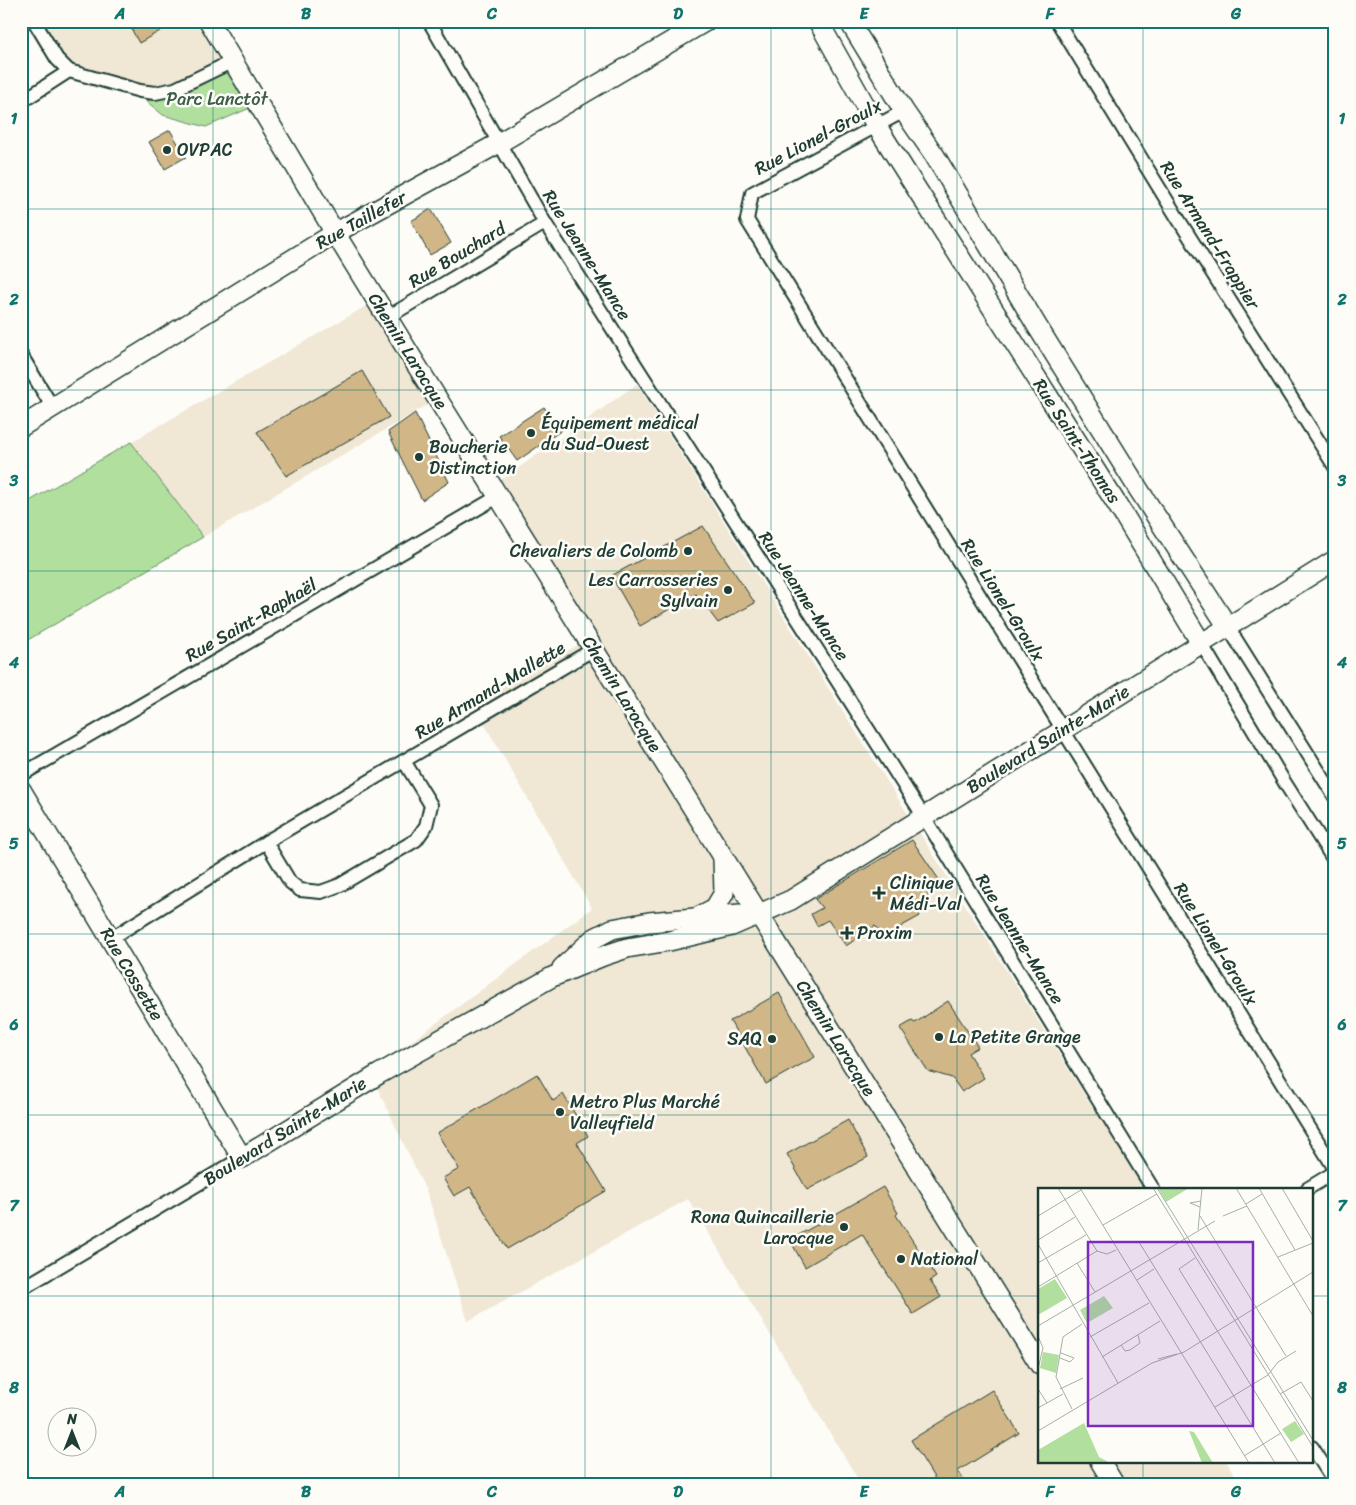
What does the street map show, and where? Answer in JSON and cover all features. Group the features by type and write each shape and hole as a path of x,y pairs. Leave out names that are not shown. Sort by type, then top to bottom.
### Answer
{"street":[{"path":"34,21 57,59 69,71 140,91 154,93 176,89 233,61"},
{"name":"Chemin Larocque","path":"209,21 335,233 1038,1358"},
{"name":"Rue Jeanne-Mance","path":"429,21 545,223 924,817 1152,1188"},
{"name":"Rue Taillefer","path":"21,427 335,233 499,143 706,21"},
{"name":"Rue Saint-Thomas","path":"818,21 876,125 1125,517 1280,775 1335,862"},
{"name":"Rue Saint-Thomas","path":"849,21 904,111 935,156 1037,326 1139,490 1335,797"},
{"name":"Rue Armand-Frappier","path":"1057,21 1335,467"},
{"path":"21,102 69,71"},
{"name":"Rue Lionel-Groulx","path":"904,111 752,193 747,220 1335,1170"},
{"name":"Rue Bouchard","path":"388,317 545,223"},
{"path":"21,355 53,408"},
{"name":"Rue Saint-Raphaël","path":"21,775 499,496"},
{"name":"Boulevard Sainte-Marie","path":"21,1289 242,1158 378,1074 552,977 619,951 732,926 791,900 1335,560"},
{"name":"Rue Armand-Mallette","path":"110,939 266,842 594,649"},
{"name":"Rue Armand-Mallette","path":"266,842 290,882 300,890 321,892 340,885 416,840 426,826 431,805 404,762"},
{"name":"Rue Cossette","path":"21,790 242,1158"},
{"path":"696,919 715,908 724,893 723,856"},
{"name":"Boulevard Sainte-Marie","path":"552,977 593,939 612,929 649,922 735,914 759,914"},
{"path":"1308,1188 1335,1170"},
{"path":"1314,1450 1335,1483"},
{"path":"1101,1462 1114,1484"}],"shaded area":[{"path":"34,21 198,21 226,69 178,94 146,100 87,86 69,71"},
{"path":"373,302 434,401 21,644 21,506"},
{"path":"637,384 1143,1188 1038,1188 1038,1462 1227,1462 1240,1484 861,1484 688,1199 468,1321 427,1193 370,1072 592,908 472,703 578,645 487,490"}],"green space":[{"name":"Parc Lanctôt","path":"226,69 250,108 206,127 163,115 146,101 178,94"},
{"path":"131,442 203,537 21,644 21,506"}],"building":[{"path":"127,21 155,21 160,31 139,43"},
{"name":"OVPAC","path":"170,130 186,157 165,169 149,142"},
{"path":"431,209 451,243 430,255 411,221"},
{"path":"362,371 389,417 286,476 257,432"},
{"name":"Équipement médical du Sud-Ouest","path":"544,407 562,430 517,461 499,436"},
{"name":"Boucherie Distinction","path":"415,413 449,482 422,500 388,432"},
{"name":"Chevaliers de Colomb","path":"703,526 755,603 718,623 696,594 640,626 611,576"},
{"name":"Clinique Médi-Val","path":"912,840 944,887 914,904 920,916 884,936 875,926 846,946 828,920 817,926 811,914 822,908 815,899"},
{"name":"SAQ","path":"779,993 815,1057 766,1084 730,1021"},
{"name":"La Petite Grange","path":"948,1001 978,1047 968,1053 984,1078 962,1092 952,1078 928,1071 900,1028 912,1021 915,1023"},
{"path":"537,1074 553,1101 563,1094 588,1136 577,1143 606,1191 507,1249 470,1187 454,1196 443,1178 459,1169 437,1133"},
{"path":"848,1120 868,1157 807,1190 787,1154"},
{"path":"883,1187 898,1213 896,1215 936,1277 930,1281 941,1297 913,1314 862,1234 805,1267 790,1240"},
{"path":"992,1390 1019,1433 958,1471 966,1484 938,1484 911,1440"}],"place":[{"name":"OVPAC","path":"167,150"},
{"name":"Équipement médical du Sud-Ouest","path":"531,433"},
{"name":"Boucherie Distinction","path":"419,457"},
{"name":"Chevaliers de Colomb","path":"688,551"},
{"name":"Les Carrosseries Sylvain","path":"728,590"},
{"name":"Clinique Médi-Val","path":"879,893"},
{"name":"Proxim","path":"847,933"},
{"name":"La Petite Grange","path":"939,1037"},
{"name":"SAQ","path":"772,1039"},
{"name":"Metro Plus Marché Valleyfield","path":"560,1112"},
{"name":"Rona Quincaillerie Larocque","path":"844,1227"},
{"name":"National","path":"901,1259"}]}
